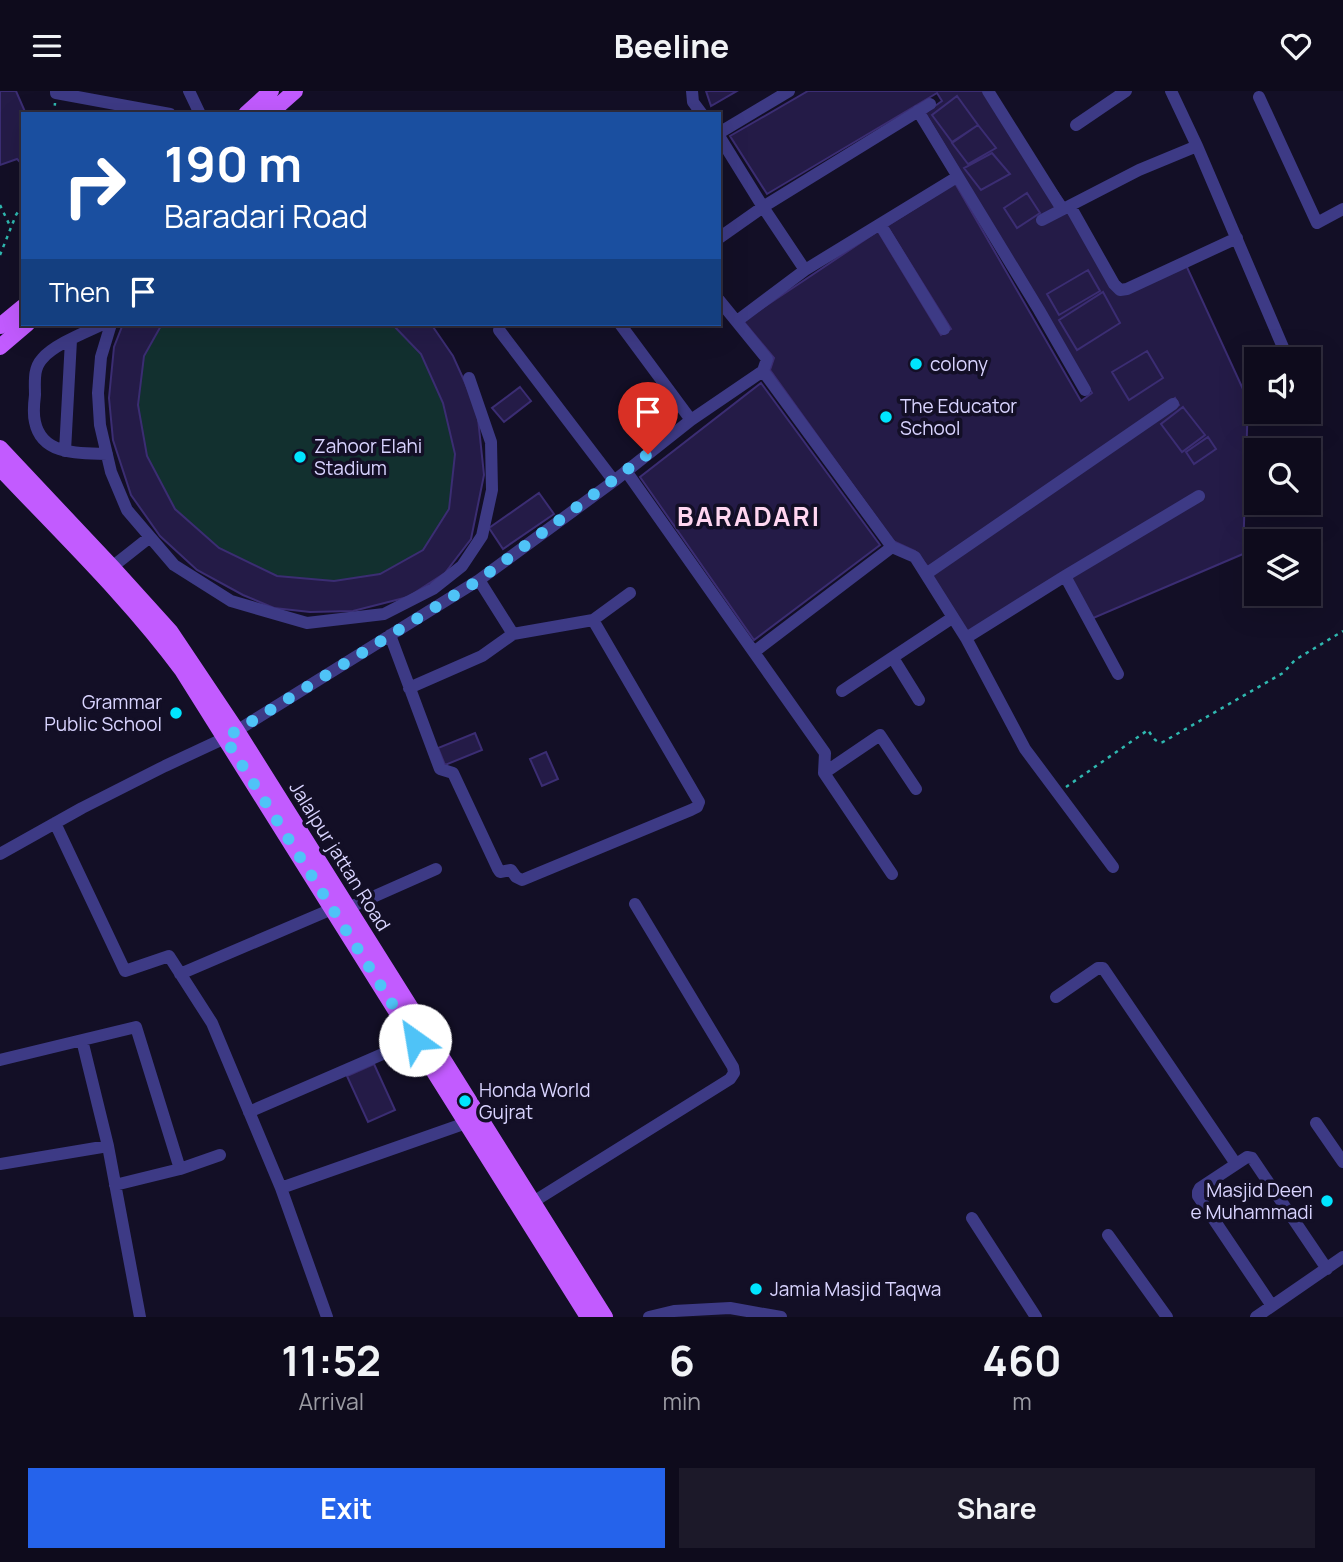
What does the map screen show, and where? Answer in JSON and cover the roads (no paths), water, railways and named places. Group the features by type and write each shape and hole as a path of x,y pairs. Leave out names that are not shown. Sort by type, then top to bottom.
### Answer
{"main road":[{"path":"248,112 271,91"},
{"path":"274,112 295,91"},
{"path":"0,326 21,309"},
{"path":"0,347 25,326"},
{"name":"Jalalpur jattan Road","path":"0,448 170,631 383,977 533,1202 605,1317"},
{"name":"Jalalpur jattan Road","path":"0,468 160,640 231,734"},
{"name":"Jalalpur jattan Road","path":"383,977 415,1040 588,1317"}],"street":[{"path":"189,91 199,112"},
{"path":"692,91 693,102 700,112"},
{"path":"721,133 789,91"},
{"path":"988,91 1120,290 1237,238"},
{"path":"1099,91 1107,104"},
{"path":"1076,125 1126,91"},
{"path":"1171,91 1284,347"},
{"path":"56,92 160,112"},
{"path":"1259,97 1318,223 1343,209"},
{"path":"721,236 924,108 957,177 1085,390"},
{"path":"721,137 805,270"},
{"path":"1042,220 1139,170 1197,146"},
{"path":"737,321 805,270 957,177"},
{"path":"880,224 944,328"},
{"path":"0,854 55,823 231,734 479,580 614,481 691,420 763,371 767,359 721,302"},
{"path":"99,326 47,353 39,361 35,375 34,421 45,441 55,448 107,454"},
{"path":"110,326 101,357 98,393 100,425 111,472 127,510 174,565 230,601 307,623 384,614 433,589 462,566 482,536 492,490 491,442 469,378"},
{"path":"621,326 691,420"},
{"path":"499,330 614,481"},
{"path":"65,451 71,339"},
{"path":"763,371 892,547 915,557 966,638 1025,749 1113,867"},
{"path":"926,574 1173,404"},
{"path":"626,471 825,753 824,773 892,874"},
{"path":"966,638 1199,496"},
{"path":"112,568 149,537"},
{"path":"754,652 892,547"},
{"path":"1065,576 1118,674"},
{"path":"479,580 513,634"},
{"path":"409,688 482,656 513,634 593,620 630,593"},
{"path":"842,691 952,618"},
{"path":"390,635 440,769 453,773 500,872 511,870 522,880 691,810 697,807 699,802 593,620"},
{"path":"893,659 919,700"},
{"path":"824,773 880,736 916,789"},
{"path":"55,823 125,971 169,956 212,1023 281,1188 327,1317"},
{"path":"180,974 436,869"},
{"path":"533,1202 730,1079 734,1073 733,1067 635,904"},
{"path":"1056,997 1098,968 1103,968 1236,1164"},
{"path":"0,1060 136,1027 180,1169"},
{"path":"82,1040 108,1146 140,1317"},
{"path":"249,1112 415,1040"},
{"path":"281,1188 466,1123"},
{"path":"1316,1123 1343,1162"},
{"path":"0,1164 108,1146"},
{"path":"115,1185 180,1169 220,1155"},
{"path":"1272,1306 1198,1196 1200,1188 1247,1157 1252,1158 1327,1269"},
{"path":"972,1218 1036,1317"},
{"path":"1108,1235 1167,1317"},
{"path":"1256,1317 1343,1257"},
{"path":"649,1317 674,1311 730,1308 781,1317"}],"place":[{"name":"colony","path":"916,364"},
{"name":"The Educator School","path":"886,417"},
{"name":"Zahoor Elahi Stadium","path":"300,457"},
{"name":"Grammar Public School","path":"176,713"},
{"name":"Honda World Gujrat","path":"465,1101"},
{"name":"Masjid Deen e Muhammadi","path":"1327,1201"},
{"name":"Jamia Masjid Taqwa","path":"756,1289"}],"district":[{"name":"BARADARI","path":"749,517"}]}
